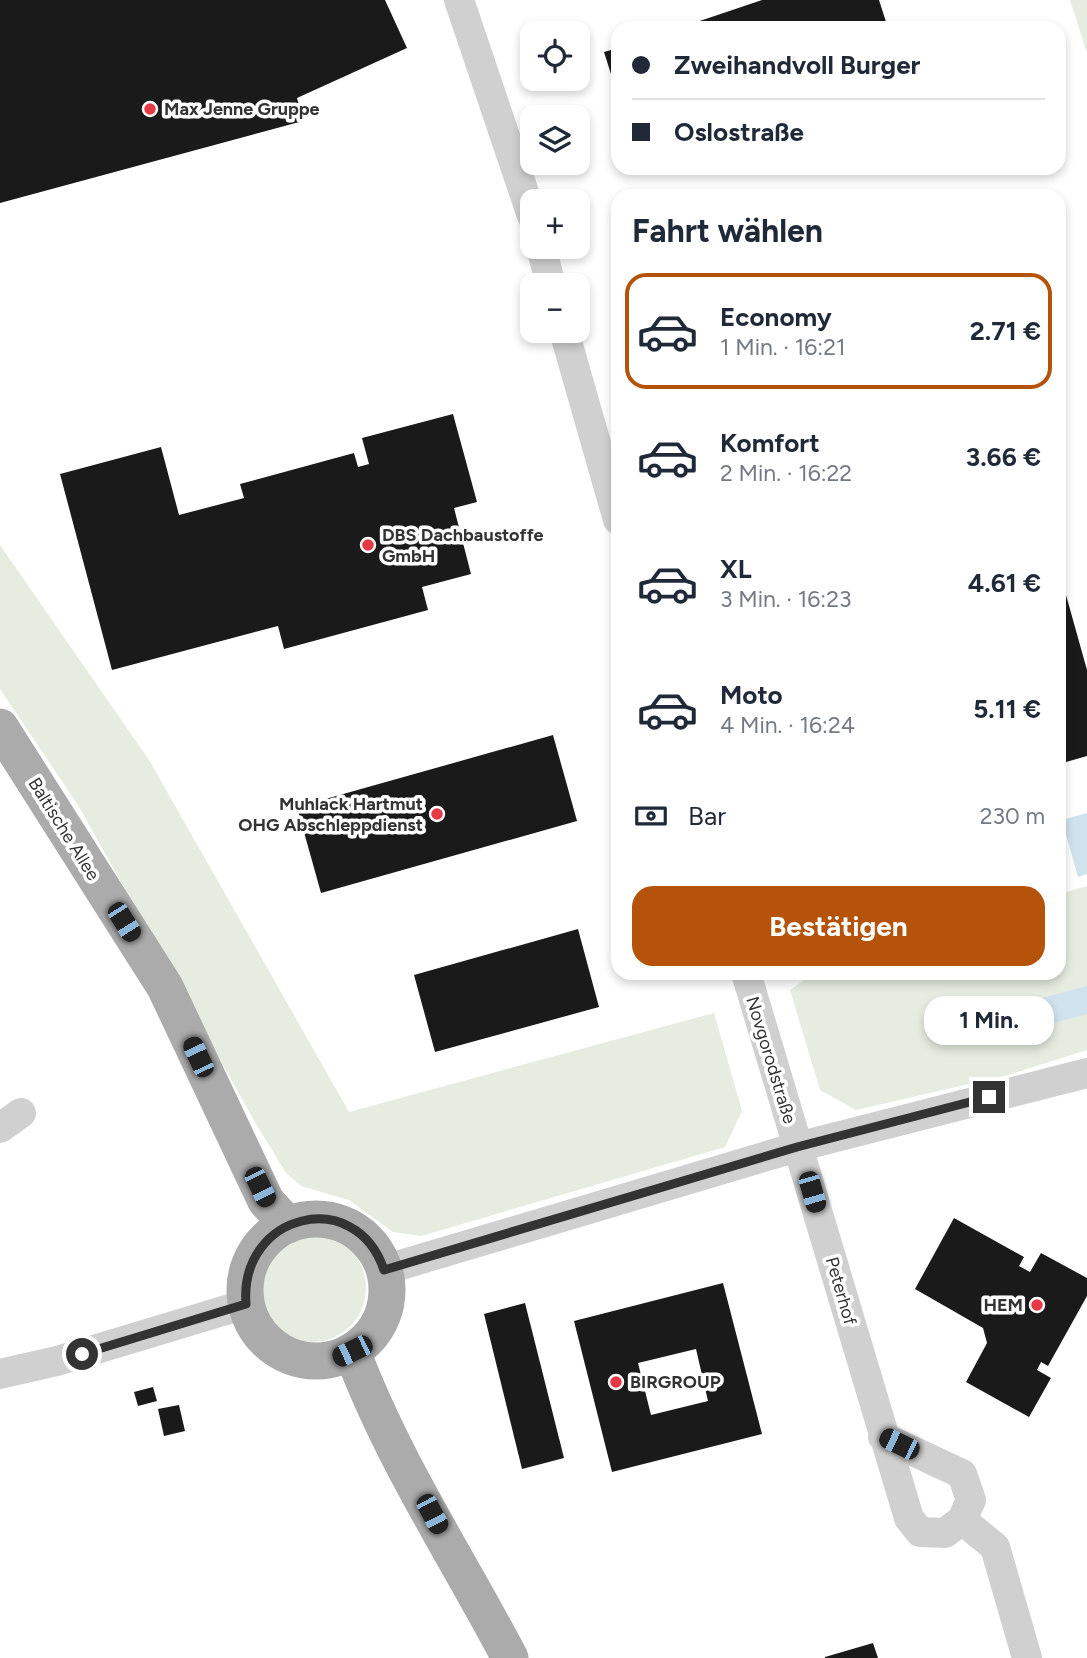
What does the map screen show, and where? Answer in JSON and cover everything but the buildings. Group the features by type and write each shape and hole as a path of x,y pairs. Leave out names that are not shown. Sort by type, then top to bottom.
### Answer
{"main road":[{"name":"Baltische Allee","path":"0,727 165,987 266,1201 288,1224"},
{"path":"313,1219 350,1228 370,1244 384,1270 386,1300 380,1320 368,1338 352,1351 323,1361 293,1358 262,1337 250,1318 246,1304 246,1274 255,1254 269,1236 288,1224 313,1219"},
{"path":"352,1351 364,1384 394,1443 510,1658"}],"street":[{"path":"459,0 523,189"},
{"path":"567,343 611,496"},
{"name":"Novgorodstraße","path":"748,980 797,1147"},
{"path":"384,1270 797,1147 1087,1073"},
{"name":"Peterhof","path":"797,1147 909,1518 920,1532 945,1533 962,1520"},
{"path":"0,1374 57,1362 246,1304"},
{"path":"883,1437 962,1474 971,1500 962,1520 995,1547 1027,1658"}],"shaded area":[{"path":"1070,0 1087,0 1087,53"},
{"path":"0,545 149,760 349,1112 714,1013 742,1111 725,1147 421,1236 393,1232 349,1200 301,1186 286,1173 256,1124 78,805 0,689"},
{"path":"1087,886 1087,1050 1008,1075 856,1110 820,1090 790,990 804,980 1066,980 1066,892"},
{"path":"312,1234 333,1238 351,1249 362,1267 366,1288 362,1309 351,1327 333,1338 312,1342 291,1338 273,1327 262,1309 258,1288 262,1267 273,1249 291,1238"}],"water":[{"path":"1087,813 1087,874 1078,877 1066,834 1066,819"},
{"path":"1087,986 1087,1014 990,1040 975,1040 970,1025 979,1015"}],"place":[{"name":"Max Jenne Gruppe","path":"150,109"},
{"name":"DBS Dachbaustoffe GmbH","path":"368,545"},
{"name":"Muhlack Hartmut OHG Abschleppdienst","path":"437,814"},
{"name":"HEM","path":"1037,1305"},
{"name":"BIRGROUP","path":"616,1382"}],"route":[{"path":"82,1354 246,1304 246,1274 255,1254 269,1236 288,1224 313,1219 326,1220 350,1228 370,1244 384,1270 797,1147 989,1097"}]}
